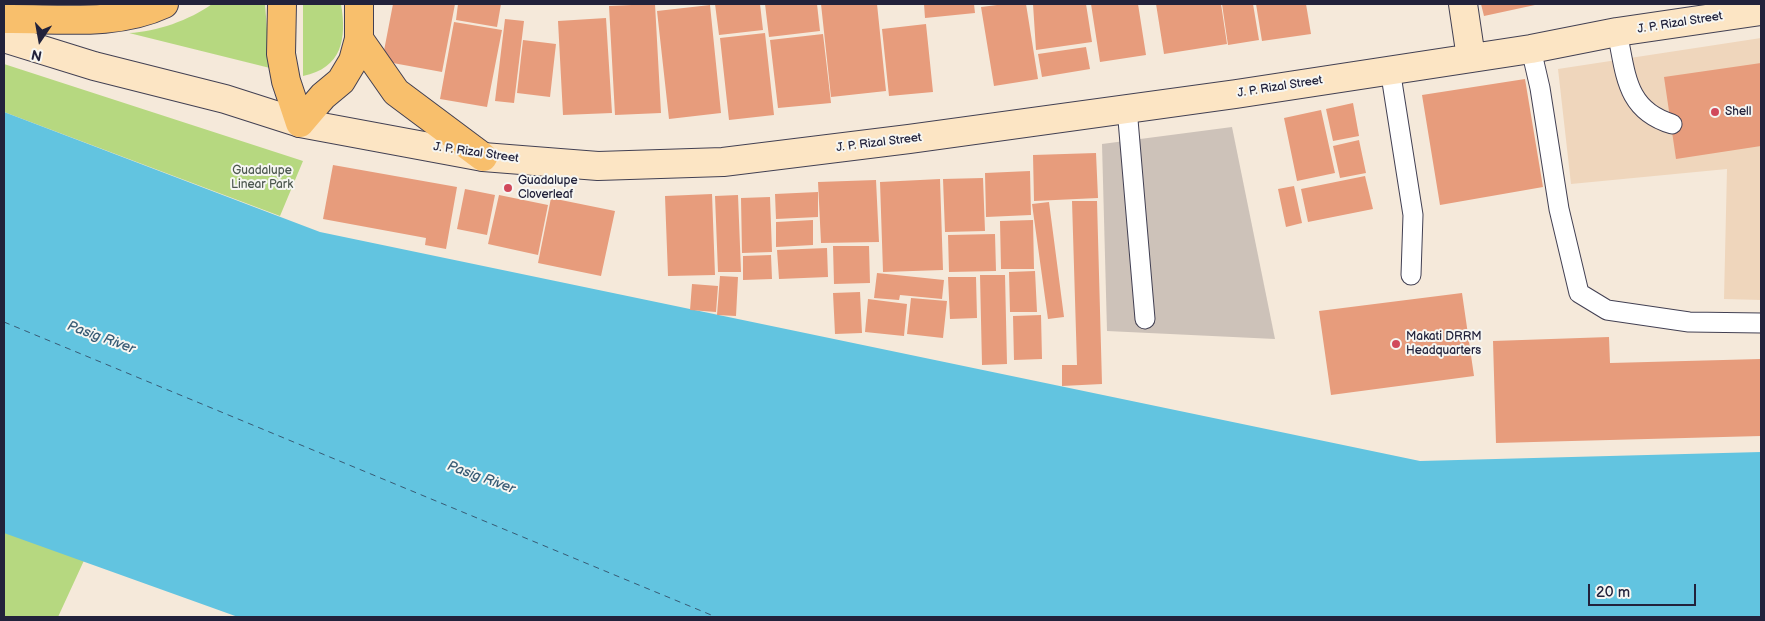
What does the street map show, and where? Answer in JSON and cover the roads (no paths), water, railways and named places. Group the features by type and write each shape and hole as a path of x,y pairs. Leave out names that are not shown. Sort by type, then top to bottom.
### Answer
{"highway":[{"path":"4,19 118,18 148,12 164,4"},
{"path":"282,4 281,54 286,81 300,123"},
{"path":"300,123 323,96 341,81 353,61 359,39 358,4"},
{"path":"359,39 396,92 483,157"}],"main road":[{"path":"1463,4 1471,58"},
{"name":"J. P. Rizal Street","path":"4,38 94,66 225,99 300,123 483,157 598,166 723,162 1236,94 1531,49 1617,32 1761,10"}],"lane":[{"path":"1617,32 1630,92 1638,104 1658,120 1672,124"},
{"path":"1531,49 1540,88 1560,209 1579,293 1607,310 1689,322 1761,323"},
{"path":"1390,69 1413,215 1411,275"},
{"path":"1127,108 1145,319"}],"water":[{"name":"Pasig River","path":"4,112 320,232 1420,461 1761,452 1761,617 238,617 4,533"}],"place":[{"name":"Shell","path":"1715,112"},
{"name":"Guadalupe Cloverleaf","path":"508,188"},
{"name":"Makati DRRM Headquarters","path":"1396,344"}],"park label":[{"name":"Guadalupe Linear Park","path":"262,178"}]}
